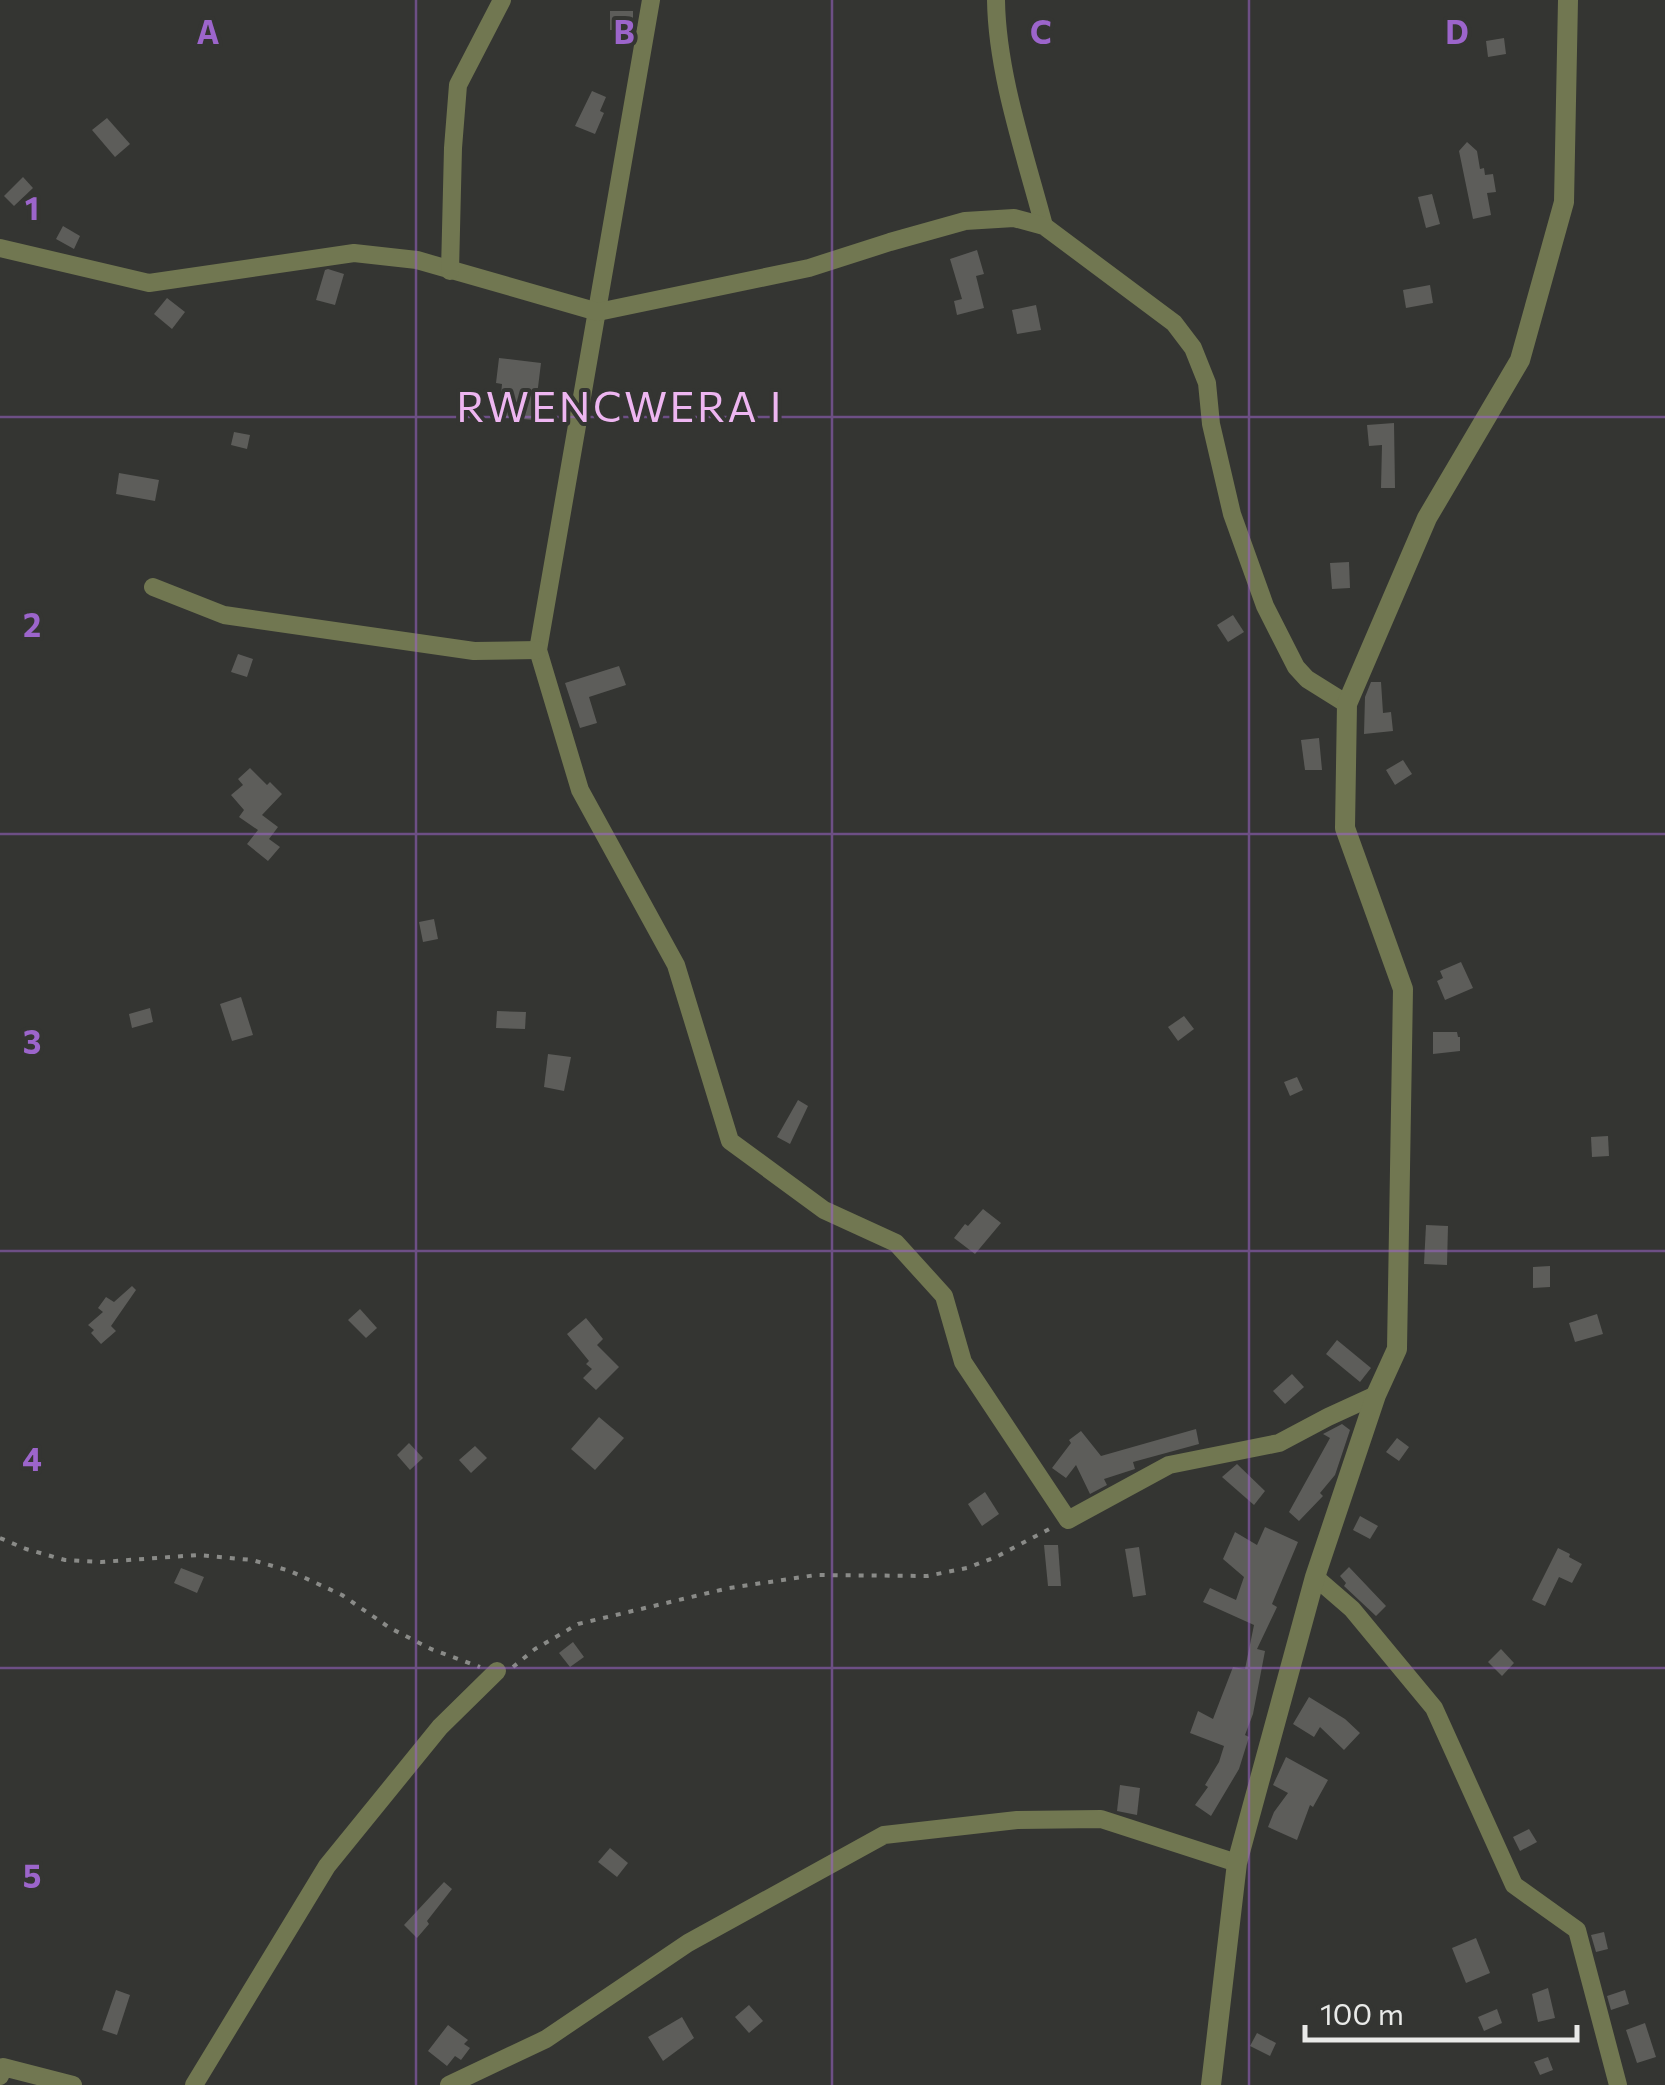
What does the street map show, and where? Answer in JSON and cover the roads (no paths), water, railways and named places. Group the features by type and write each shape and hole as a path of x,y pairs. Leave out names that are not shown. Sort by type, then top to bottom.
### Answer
{"street":[{"path":"450,271 458,85 502,0"},
{"path":"652,0 538,650 580,790 676,965 730,1141 824,1210 896,1242 944,1296 963,1362 1068,1520 1168,1465 1279,1443 1376,1395"},
{"path":"996,0 996,28 1044,226"},
{"path":"1211,2085 1237,1863 1315,1577 1376,1395 1397,1349 1403,989 1345,828 1348,704 1427,518 1520,360 1564,202 1568,0"},
{"path":"0,248 149,283 354,252 416,260 598,312 810,268 966,221 1014,218 1044,226 1174,323 1193,348 1207,383 1232,514 1264,606 1306,680 1348,704"},
{"path":"153,588 224,615 474,651 538,650"},
{"path":"1315,1577 1352,1608 1434,1708 1514,1885 1577,1930 1618,2085"},
{"path":"194,2085 326,1866 440,1727 497,1671"},
{"path":"449,2085 546,2038 688,1943 884,1835 1017,1820 1101,1819 1237,1863"},
{"path":"0,2076 3,2067 73,2085"}],"district":[{"name":"RWENCWERA I","path":"620,405"}]}
